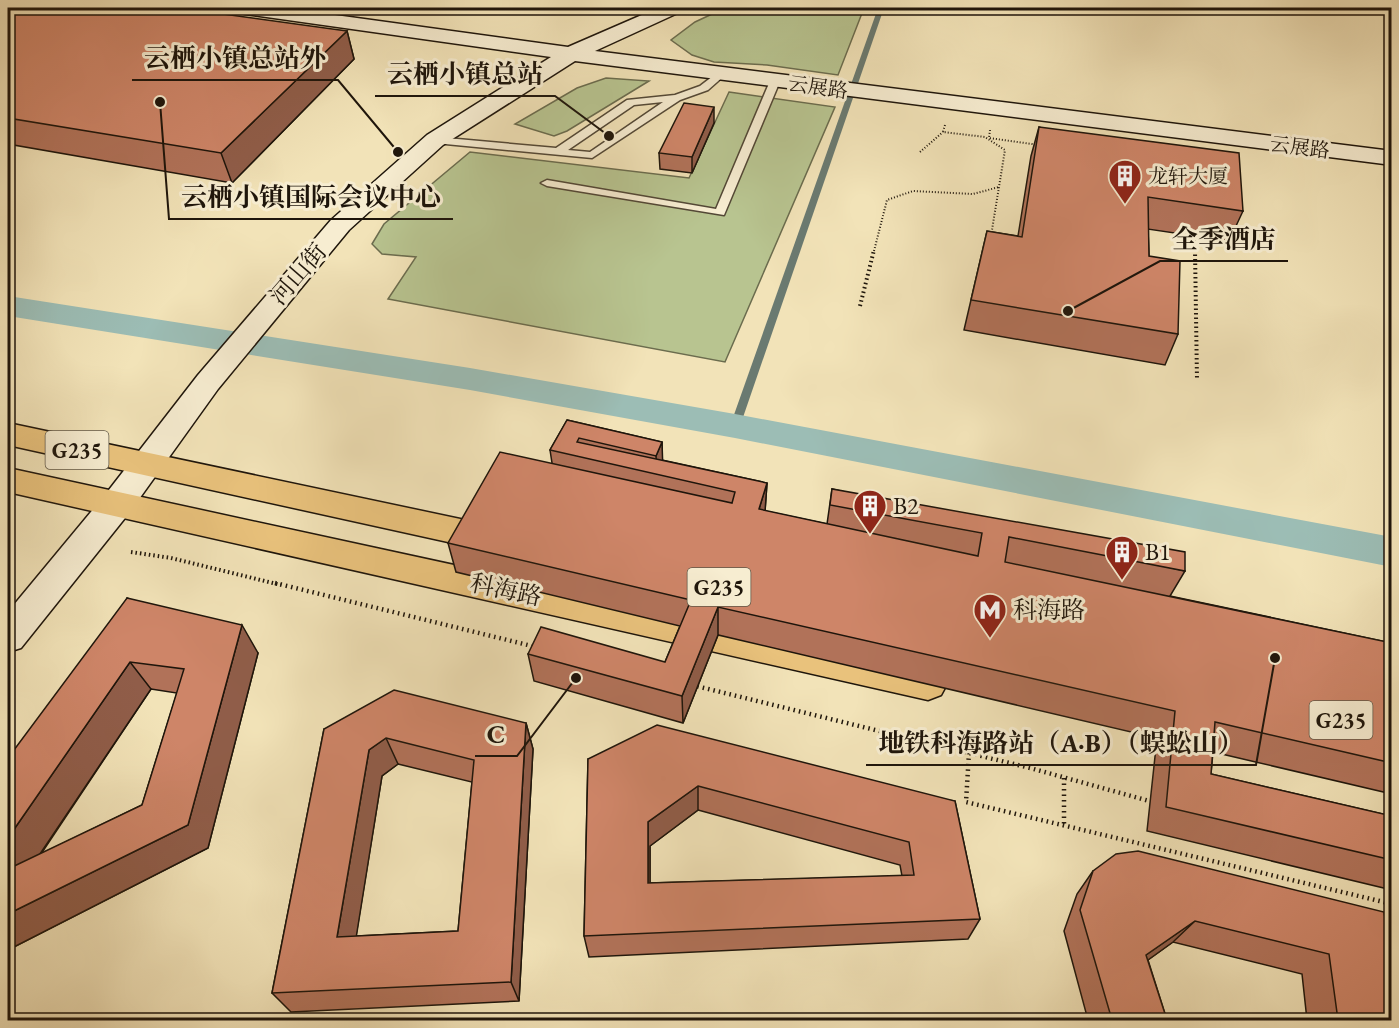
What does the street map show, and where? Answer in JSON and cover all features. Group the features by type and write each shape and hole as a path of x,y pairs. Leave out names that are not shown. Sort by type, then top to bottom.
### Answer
{"highway":[{"name":"科海路","path":"8,434 531,547"},
{"name":"科海路","path":"8,480 957,690"}],"street":[{"name":"云展路","path":"245,8 720,75 1392,158"},
{"name":"河山街","path":"8,637 117,504 208,382 279,294 340,225 435,140 573,53 673,8"}],"lane":[{"path":"514,8 543,11"},
{"path":"435,140 592,155 676,98 704,88 720,75"},
{"path":"546,183 720,213 775,81"},
{"path":"556,153 631,102 676,98"}],"path":[{"path":"920,152 943,132"},
{"path":"988,138 990,133"},
{"path":"988,138 1046,146"},
{"path":"988,138 1005,150 989,246"},
{"path":"860,306 887,200 913,191 973,194 999,187"},
{"path":"1195,226 1197,380"},
{"path":"131,552 171,558 541,648"},
{"path":"680,682 969,753 1131,798 1166,804"},
{"path":"969,753 966,802 1392,904"},
{"path":"1064,778 1064,826"}],"green space":[{"path":"725,8 864,8 838,75 767,65 714,62 692,55 671,40 695,22"},
{"path":"606,78 649,81 567,131 554,136 515,124 577,88"},
{"path":"729,92 835,107 725,362 388,299 416,257 382,254 372,244 384,224 470,152 689,178"}],"building":[{"path":"8,8 179,8 347,31 221,153 8,118"},
{"path":"684,103 714,107 692,157 659,153"},
{"path":"1039,127 1239,153 1243,211 1148,197 1149,256 1180,261 1178,334 971,300 987,231 1022,237"},
{"name":"科海路","path":"567,420 662,442 656,456 579,438 577,442 767,483 759,509 978,556 982,533 830,505 832,489 1185,552 1185,571 1009,537 1005,562 1392,643 1392,763 1215,722 1211,774 1392,816 1392,860 1166,807 1175,711 718,607 682,696 528,654 541,627 665,662 691,600 448,543 500,452 732,503 735,492 550,450"},
{"path":"127,598 242,625 188,825 8,914 8,869 142,805 184,669 130,662 8,838 8,758"},
{"path":"394,690 526,723 511,982 272,993 324,729","holes":["386,738 474,760 458,931 337,937 369,750"]},
{"path":"657,725 955,801 980,919 584,936 588,759","holes":["698,786 909,842 914,875 648,883 648,822"]},
{"path":"1138,851 1384,912 1392,963 1392,1020 1338,1020 1329,954 1195,921 1146,955 1167,1020 1112,1020 1080,910 1093,871 1116,854"}],"waterway":[{"path":"735,426 881,8"},
{"path":"8,306 470,379 735,426 1392,552"}],"place":[{"name":"云栖小镇国际会议中心","path":"160,102"},
{"name":"云栖小镇总站","path":"609,136"},
{"name":"云栖小镇总站外","path":"398,152"},
{"name":"龙轩大厦","path":"1125,205"},
{"name":"全季酒店","path":"1068,311"},
{"name":"B2","path":"870,535"},
{"name":"B1","path":"1122,581"},
{"name":"科海路","path":"990,639"},
{"name":"地铁科海路站（A·B）（蜈蚣山）","path":"1275,658"},
{"name":"C","path":"576,678"}]}
